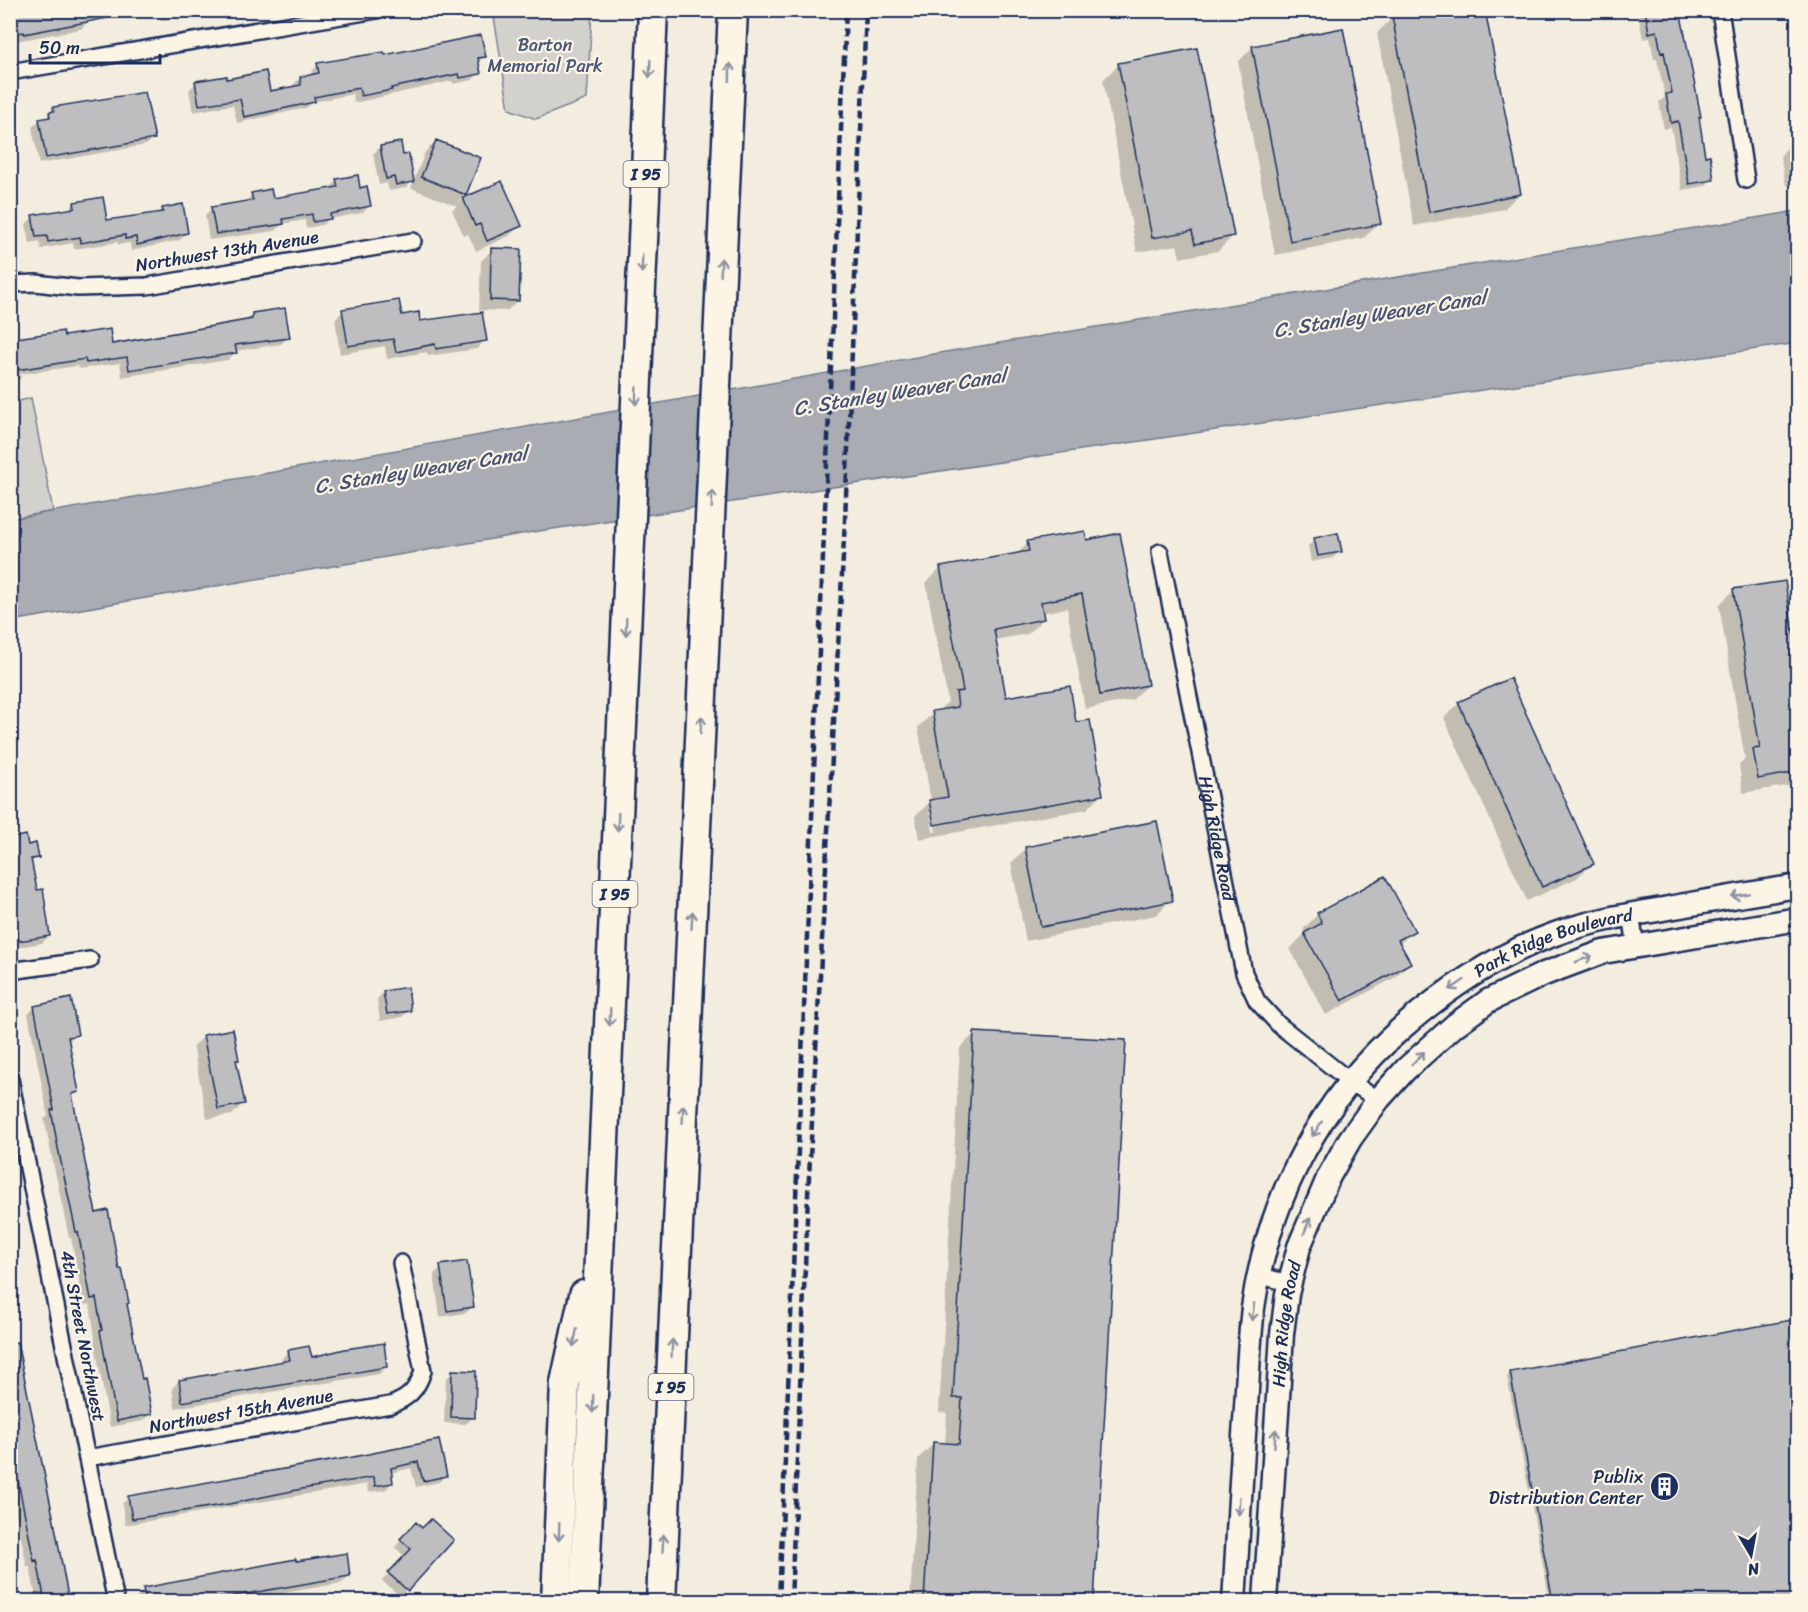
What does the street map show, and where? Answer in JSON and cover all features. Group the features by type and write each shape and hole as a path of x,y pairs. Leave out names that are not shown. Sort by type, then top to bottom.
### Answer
{"highway":[{"name":"I 95","path":"584,1602 653,10"},
{"name":"I 95","path":"661,1602 733,10"},
{"path":"556,1602 565,1383 601,1219"}],"street":[{"path":"10,72 377,10"},
{"path":"1720,10 1746,180"},
{"name":"Northwest 13th Avenue","path":"10,284 36,283 78,288 147,286 413,241"},
{"name":"High Ridge Road","path":"1160,552 1244,973 1257,1001 1279,1025 1351,1082 1378,1100 1350,1139 1329,1176 1299,1247 1290,1283 1282,1334 1265,1602"},
{"name":"Park Ridge Boulevard","path":"1351,1082 1394,1035 1446,992 1500,958 1556,933 1585,924 1631,915 1797,886"},
{"path":"1631,915 1636,946"},
{"name":"Park Ridge Boulevard","path":"1378,1100 1427,1050 1488,1001 1544,974 1603,952 1797,919"},
{"path":"10,971 90,960"},
{"name":"4th Street Northwest","path":"10,1079 116,1602"},
{"name":"High Ridge Road","path":"1234,1602 1250,1335 1260,1276 1272,1226 1290,1179 1315,1131 1351,1082"},
{"name":"Northwest 15th Avenue","path":"87,1458 402,1401 419,1383 423,1371 401,1263"},
{"path":"1260,1276 1290,1283"}],"green space":[{"name":"Barton Memorial Park","path":"493,11 592,11 587,99 536,119 509,109"},
{"path":"31,398 53,511 11,519 11,403"}],"water":[{"name":"C. Stanley Weaver Canal","path":"1797,211 1797,343 539,531 11,621 11,519 945,352"}],"building":[{"path":"10,10 112,10 113,17 24,34 24,32 10,34"},
{"path":"1422,10 1485,10 1521,194 1429,212 1392,16"},
{"path":"1645,10 1680,10 1701,117 1699,117 1705,156 1710,155 1714,180 1689,184 1678,121 1671,123 1666,94 1672,93 1664,52 1661,53 1657,31 1649,33"},
{"path":"1343,28 1381,224 1290,241 1252,46"},
{"path":"481,35 486,57 478,58 481,74 460,78 459,74 361,96 359,88 314,97 315,102 244,117 240,99 199,105 195,81 227,76 227,79 266,71 270,91 301,85 300,77 319,73 317,63 384,52 385,55"},
{"path":"1197,48 1234,236 1195,244 1192,231 1152,238 1118,63"},
{"path":"145,92 155,139 46,158 39,119 50,117 49,112 54,111 53,107"},
{"path":"436,140 481,158 466,195 421,177"},
{"path":"401,142 403,155 409,154 414,182 396,185 394,177 386,179 380,146"},
{"path":"358,175 360,188 367,186 371,206 330,214 331,219 313,222 312,214 283,219 284,224 216,234 211,207 253,200 251,193 271,189 273,198 338,187 336,179"},
{"path":"502,181 522,226 487,241 480,224 475,226 463,198"},
{"path":"103,197 107,220 163,212 162,208 183,204 188,233 137,245 136,237 125,239 125,235 81,243 80,237 48,242 47,236 36,237 32,215 75,208 74,202"},
{"path":"491,248 521,249 519,301 490,300"},
{"path":"399,300 402,315 419,312 420,321 482,312 487,341 436,349 435,344 396,352 393,339 348,346 342,309"},
{"path":"285,308 290,338 235,345 237,353 129,370 127,357 86,363 85,359 10,371 10,339 63,331 64,336 110,329 112,344 252,319 252,313"},
{"path":"1085,531 1087,540 1120,533 1148,685 1100,695 1082,594 1041,602 1044,619 994,629 1006,697 1070,686 1076,722 1090,720 1103,795 934,825 929,800 948,797 932,711 958,707 956,692 963,691 940,567 1029,551 1027,541"},
{"path":"1338,533 1342,552 1318,556 1314,538"},
{"path":"1785,581 1797,656 1797,772 1758,779 1753,749 1760,748 1733,589"},
{"path":"1510,678 1594,864 1542,887 1458,702"},
{"path":"1157,821 1173,901 1041,927 1025,847"},
{"path":"26,835 28,845 36,843 39,858 31,859 37,890 43,889 50,936 19,941 10,893 10,838"},
{"path":"1385,876 1415,931 1398,940 1411,963 1342,1001 1304,933 1322,923 1317,913"},
{"path":"408,987 411,1011 387,1014 383,991"},
{"path":"71,998 78,1035 68,1037 79,1092 72,1094 85,1162 96,1213 108,1210 119,1269 122,1269 129,1303 127,1304 142,1379 145,1378 152,1414 117,1421 96,1298 91,1299 58,1148 51,1110 54,1110 34,1006"},
{"path":"233,1029 239,1060 236,1060 245,1104 218,1109 203,1035"},
{"path":"974,1032 1126,1040 1094,1602 924,1602 933,1442 959,1444 962,1398 953,1398"},
{"path":"467,1261 474,1307 447,1311 440,1265"},
{"name":"Publix Distribution Center","path":"1797,1319 1797,1602 1553,1602 1510,1372"},
{"path":"17,1342 69,1602 45,1602 37,1560 34,1561 16,1471 18,1471 10,1428 10,1343"},
{"path":"384,1343 387,1367 182,1402 179,1380 290,1360 288,1350 309,1346 312,1357"},
{"path":"452,1370 476,1371 475,1418 451,1417"},
{"path":"439,1440 447,1476 423,1481 418,1462 391,1468 393,1483 375,1486 374,1477 229,1504 132,1519 128,1496"},
{"path":"431,1519 454,1540 408,1591 388,1573 411,1549 400,1539 416,1522 422,1528"},
{"path":"347,1553 350,1576 199,1602 146,1602 143,1588 296,1559 296,1561"}],"railway":[{"path":"779,1602 846,10"},
{"path":"791,1602 808,1195 845,520 866,10"}],"place":[{"name":"Publix Distribution Center","path":"1664,1487"}]}
